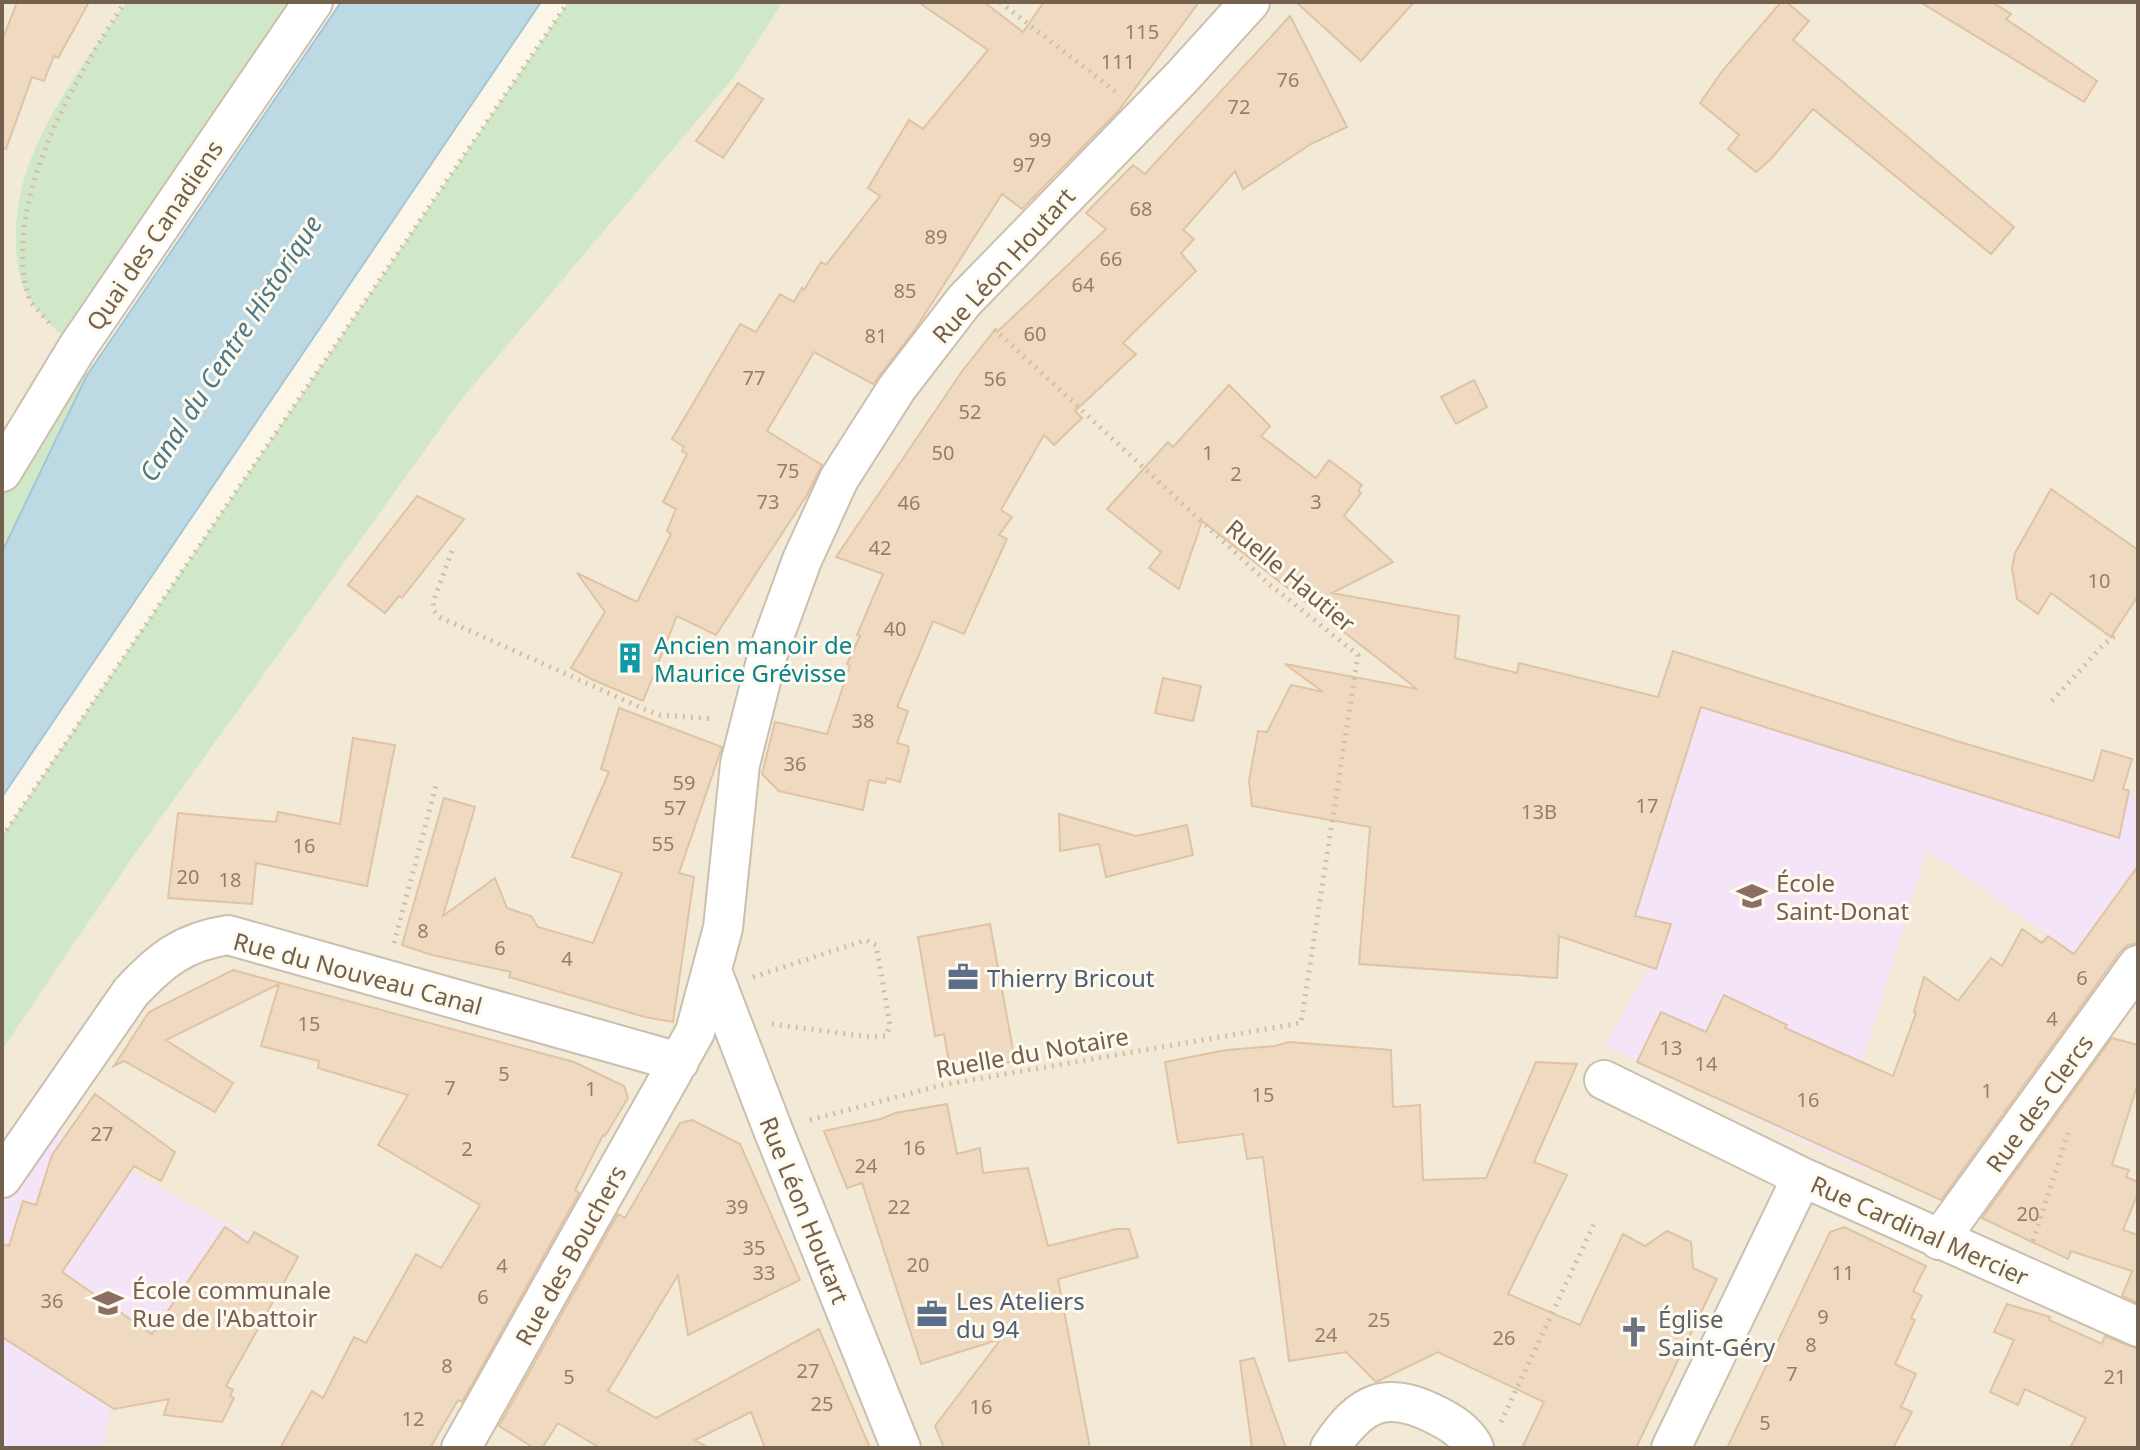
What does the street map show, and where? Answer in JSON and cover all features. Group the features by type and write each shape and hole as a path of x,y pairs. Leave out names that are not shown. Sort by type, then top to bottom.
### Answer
{"street":[{"name":"Quai des Canadiens","path":"2,472 77,348 313,2"},
{"name":"Rue Léon Houtart","path":"679,1062 695,1032 715,981 740,764 768,653 802,560 839,479 897,388 964,301 1250,2"},
{"name":"Rue du Nouveau Canal","path":"2,1178 131,992 155,967 182,948 203,939 228,935 679,1062"},
{"name":"Rue des Clercs","path":"1939,1240 2138,965"},
{"name":"Rue Léon Houtart","path":"715,981 901,1448"},
{"name":"Rue des Bouchers","path":"461,1448 679,1062"},
{"path":"1604,1080 1802,1177"},
{"name":"Rue Cardinal Mercier","path":"1671,1448 1802,1177 2138,1327"},
{"path":"1334,1442 1355,1417 1375,1403 1394,1401 1414,1403 1485,1440"}],"path":[{"path":"46,127 125,2"},
{"path":"2,837 568,2"},
{"path":"1000,2 1145,114"},
{"path":"16,239 16,263 29,299 49,323 77,348"},
{"name":"Ruelle Hautier","path":"964,301 1269,584 1358,655 1301,1023"},
{"path":"452,551 433,602 434,611 439,617 660,715 714,719 749,728"},
{"path":"2052,701 2104,644 2119,633"},
{"path":"384,979 437,782"},
{"path":"715,981 866,940 876,945 890,1025 886,1036 870,1037 755,1022 734,1029"},
{"name":"Ruelle du Notaire","path":"773,1130 942,1085 1301,1023"},
{"path":"2022,1276 2072,1120"},
{"path":"1485,1440 1594,1224"}],"shaded area":[{"path":"2,2 126,2 60,102 39,140 49,323 77,348 2,472"},
{"path":"783,2 2138,2 2138,1448 2,1448 2,1050 132,858 461,400 734,77"},
{"name":"École Saint-Donat","path":"1670,655 2138,795 2138,966 2121,989 1927,850 1857,1080 1885,1093 1865,1171 1605,1046 1648,969 1575,942"},
{"name":"École communale Rue de l'Abattoir","path":"40,1122 256,1240 111,1402 104,1448 2,1448 2,1178"}],"green space":[{"path":"126,2 313,2 77,348 87,375 2,552 2,472 76,349 35,307 21,279 16,242 18,209 25,176 52,115"},
{"path":"568,2 783,2 734,77 461,400 132,858 2,1050 2,836"}],"water":[{"name":"Canal du Centre Historique","path":"341,2 541,2 2,797 2,552 87,375"}],"building":[{"path":"17,2 89,2 58,58 54,56 44,81 32,77 6,149 2,148 2,41"},
{"path":"918,2 984,2 1023,32 1044,2 1199,2 1119,110 1022,209 1002,194 916,328 873,384 814,352 767,431 822,465 807,495 716,635 677,616 643,701 591,679 571,668 605,612 577,573 637,602 671,534 667,531 676,509 663,502 687,454 682,451 684,447 672,439 740,324 756,332 780,294 794,302 821,262 826,265 880,196 868,188 909,120 923,129 988,50"},
{"path":"1296,2 1414,2 1361,61"},
{"path":"1781,2 1786,2 1809,21 1793,40 2014,227 1991,254 1813,109 1756,172 1728,149 1739,135 1700,103 1723,70"},
{"path":"1920,2 1992,2 2011,14 2006,19 2097,81 2084,102"},
{"path":"1290,16 1347,127 1311,144 1243,189 1235,171 1183,230 1194,239 1181,253 1196,271 1123,343 1136,354 1075,411 1082,418 1054,445 1044,435 1001,510 1012,517 999,535 1007,539 964,634 933,621 897,707 908,711 897,743 909,749 900,782 887,778 885,783 869,780 863,810 779,791 762,774 775,722 827,734 850,666 847,664 860,636 857,635 883,574 836,557 963,370 995,330 997,332 1106,229 1086,213 1133,165 1145,174"},
{"path":"738,83 763,99 723,158 696,141"},
{"path":"1474,380 1487,407 1456,424 1441,397"},
{"path":"1229,385 1270,426 1261,436 1316,478 1329,460 1362,485 1358,491 1361,493 1344,516 1393,562 1332,593 1459,616 1455,658 1517,673 1519,663 1658,697 1673,651 2093,781 2102,750 2132,759 2123,789 2129,791 2119,838 1701,707 1635,916 1671,924 1656,969 1559,936 1557,978 1359,964 1370,827 1252,806 1249,781 1258,731 1267,732 1291,685 1323,692 1285,664 1417,689 1202,521 1179,589 1149,568 1161,552 1107,509 1168,442 1173,447"},
{"path":"2051,489 2138,550 2138,596 2111,637 2051,593 2038,614 2017,599 2012,568 2015,553"},
{"path":"417,496 464,519 402,598 399,596 385,613 348,585"},
{"path":"1163,678 1201,686 1193,721 1155,713"},
{"path":"619,708 722,747 679,873 694,877 673,1022 645,1017 509,977 511,972 432,955 402,945 444,798 475,807 443,916 495,878 507,908 531,916 538,927 593,943 622,873 572,857 609,772 601,769"},
{"path":"353,738 395,745 367,886 256,863 252,904 168,898 178,813 276,822 278,812 340,824"},
{"path":"1059,814 1136,836 1187,825 1193,855 1106,877 1099,844 1060,851"},
{"path":"2138,866 2138,943 2128,945 2120,952 1941,1200 1637,1062 1661,1012 1706,1032 1724,995 1787,1025 1785,1028 1893,1076 1916,1013 1924,977 1958,1001 1991,958 2002,966 2022,929 2042,943 2048,936 2074,954"},
{"path":"990,924 1015,1061 951,1073 944,1034 935,1036 918,937"},
{"path":"233,970 574,1062 624,1086 628,1098 603,1135 575,1190 579,1193 462,1402 458,1400 430,1448 280,1448 312,1391 323,1398 354,1337 366,1343 416,1254 441,1268 480,1205 378,1145 408,1095 318,1068 319,1061 261,1046 279,984 166,1040 233,1083 215,1112 124,1061 114,1066 149,1012"},
{"path":"2112,1038 2138,1045 2138,1083 2112,1165 2129,1170 2126,1177 2138,1182 2138,1193 2123,1230 2138,1235 2138,1303 2122,1296 2132,1271 2071,1251 2068,1259 1982,1218"},
{"path":"1289,1042 1391,1050 1393,1107 1420,1105 1423,1180 1486,1178 1536,1062 1577,1064 1534,1162 1567,1175 1508,1294 1580,1325 1623,1234 1645,1246 1667,1231 1691,1242 1693,1268 1717,1279 1636,1448 1522,1448 1544,1402 1438,1352 1376,1382 1346,1352 1289,1361 1263,1157 1247,1159 1243,1134 1178,1143 1165,1062"},
{"path":"95,1094 175,1152 161,1181 134,1166 62,1272 152,1334 225,1227 248,1243 254,1232 298,1257 226,1386 233,1390 230,1396 234,1398 222,1422 164,1415 169,1399 114,1409 2,1337 2,1244 9,1246 23,1201 36,1205 52,1155"},
{"path":"947,1104 957,1154 980,1148 983,1173 1028,1168 1048,1246 1116,1229 1129,1229 1138,1257 1058,1279 1090,1448 944,1448 935,1426 1001,1339 921,1364 862,1183 847,1188 824,1131"},
{"path":"692,1120 740,1144 800,1280 688,1335 678,1275 608,1391 656,1418 819,1329 870,1448 765,1448 751,1412 695,1440 709,1448 600,1448 558,1423 542,1448 534,1448 499,1426 618,1214 625,1218 680,1123"},
{"path":"1844,1227 1926,1266 1913,1291 1922,1296 1911,1318 1915,1320 1895,1364 1916,1374 1901,1407 1912,1412 1893,1448 1727,1448 1830,1232"},
{"path":"2007,1304 2050,1317 2049,1320 2102,1344 2105,1336 2138,1349 2138,1448 2070,1448 2086,1418 2025,1389 2018,1405 1990,1392 2014,1340 1994,1332"},
{"path":"1254,1358 1286,1448 1252,1448 1240,1361"}],"place":[{"name":"Ancien manoir de Maurice Grévisse","path":"630,658"},
{"name":"École Saint-Donat","path":"1752,896"},
{"name":"Thierry Bricout","path":"963,977"},
{"name":"École communale Rue de l'Abattoir","path":"108,1303"},
{"name":"Les Ateliers du 94","path":"932,1314"},
{"name":"Église Saint-Géry","path":"1634,1332"}]}
